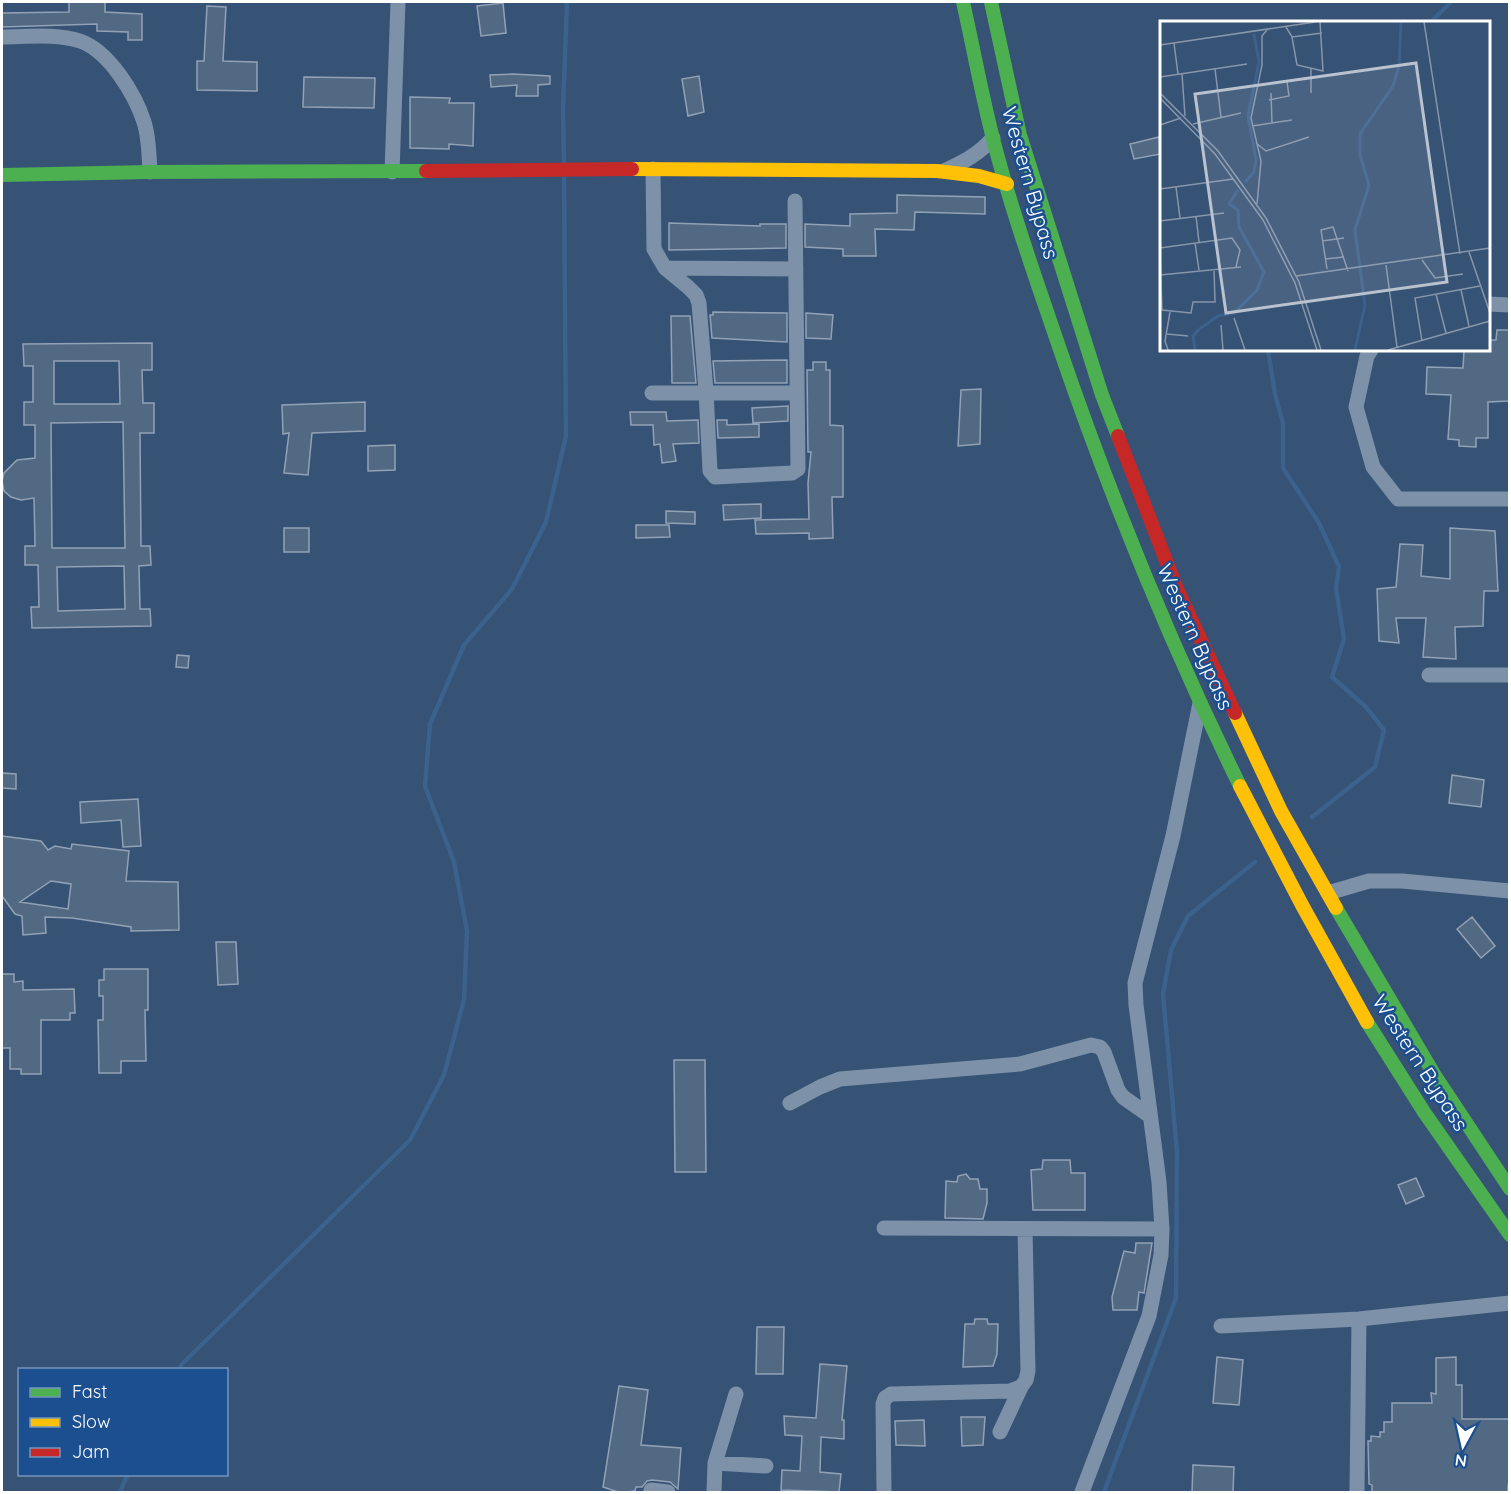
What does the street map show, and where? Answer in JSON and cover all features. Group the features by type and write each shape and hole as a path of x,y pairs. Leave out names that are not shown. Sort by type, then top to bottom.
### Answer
{"main road":[{"name":"Western Bypass","path":"963,2 993,138 1006,183 1077,404 1153,598 1260,828 1346,987 1411,1091 1509,1235"},
{"name":"Western Bypass","path":"991,2 1023,149 1102,395 1177,589 1281,811 1371,970 1434,1074 1509,1189"},
{"path":"2,176 150,172 653,169 944,171 978,175 1006,183"}],"street":[{"path":"392,172 398,2"},
{"path":"2,37 60,37 80,41 105,56 140,110 145,124 150,172"},
{"path":"944,171 969,160 993,138"},
{"path":"653,169 654,249 665,268 696,295 699,303 710,471 715,477 792,473 798,469 795,201"},
{"path":"665,268 796,269"},
{"path":"1490,304 1509,305"},
{"path":"1370,351 1367,356 1356,407 1373,467 1398,499 1509,499"},
{"path":"652,393 706,391 797,393"},
{"path":"1429,675 1509,675"},
{"path":"1082,1492 1149,1316 1159,1271 1162,1229 1135,983 1173,836 1200,703"},
{"path":"1328,893 1369,881 1402,881 1509,891"},
{"path":"790,1103 840,1079 1020,1064 1091,1045 1100,1047 1104,1052 1118,1090 1123,1097 1150,1116"},
{"path":"884,1228 1162,1229"},
{"path":"1000,1432 1026,1380 1028,1371 1025,1229"},
{"path":"1221,1326 1359,1319 1509,1303"},
{"path":"1357,1492 1359,1319"},
{"path":"884,1492 883,1404 885,1398 891,1394 1010,1391 1021,1387"},
{"path":"714,1492 715,1463 736,1394"},
{"path":"715,1463 766,1466"},
{"path":"651,1490 668,1492"}],"building":[{"path":"69,2 105,2 105,12 142,14 142,40 128,40 128,32 97,31 97,24 2,27 2,13 69,12"},
{"path":"503,3 506,33 481,36 477,6"},
{"path":"207,6 226,7 223,61 257,62 257,91 197,90 197,61 204,61"},
{"path":"490,75 550,76 550,84 538,85 538,96 516,96 517,85 491,87"},
{"path":"699,76 704,112 688,116 682,79"},
{"path":"304,77 375,78 374,108 303,107"},
{"path":"410,97 450,98 449,103 474,103 473,146 449,144 449,149 410,148"},
{"path":"1159,137 1160,154 1134,159 1130,144"},
{"path":"897,195 985,197 985,214 915,212 914,230 875,229 876,256 843,256 843,249 805,247 805,224 850,226 850,214 897,213"},
{"path":"669,223 760,226 760,224 786,224 786,248 669,250"},
{"path":"713,312 787,313 787,342 712,338 710,315 713,315"},
{"path":"806,313 833,315 831,339 806,338"},
{"path":"671,316 690,316 696,383 672,383"},
{"path":"1497,330 1509,330 1509,401 1488,402 1488,438 1476,438 1476,447 1459,446 1459,440 1448,439 1451,395 1426,394 1427,367 1463,368 1464,351 1490,351 1490,340 1496,340"},
{"path":"152,343 152,370 142,370 143,403 154,403 154,433 140,433 141,546 150,546 151,565 139,566 140,609 150,609 151,626 32,628 31,607 39,607 38,565 25,565 25,546 35,546 34,498 21,500 11,497 4,491 2,481 4,473 17,460 35,458 35,425 24,425 24,402 33,402 33,366 24,366 23,344","holes":["54,361 119,361 120,404 54,404","123,422 125,548 52,548 51,423","124,566 125,609 58,611 57,567"]},
{"path":"787,360 787,383 715,383 713,361"},
{"path":"813,362 826,362 826,370 830,370 830,425 843,426 843,497 832,497 833,538 809,539 809,533 756,534 755,520 809,519 808,483 811,452 808,452 807,370 813,370"},
{"path":"981,389 980,444 958,446 961,390"},
{"path":"365,402 365,431 312,433 308,475 284,473 289,433 283,434 282,405"},
{"path":"788,406 788,421 753,423 752,408"},
{"path":"630,412 666,412 667,421 698,420 699,443 673,444 676,461 662,463 660,444 654,445 653,425 631,425"},
{"path":"717,420 727,420 727,425 759,424 759,437 718,438"},
{"path":"395,445 395,470 368,471 368,446"},
{"path":"761,504 761,518 724,520 723,505"},
{"path":"666,511 695,512 695,524 666,523"},
{"path":"636,525 669,525 670,537 636,538"},
{"path":"284,528 309,528 309,552 284,552"},
{"path":"1450,528 1495,531 1498,591 1484,591 1483,626 1455,627 1456,659 1423,657 1426,618 1396,618 1399,643 1379,641 1377,589 1396,587 1400,544 1423,545 1421,576 1450,579"},
{"path":"177,655 189,656 188,668 176,667"},
{"path":"2,773 16,774 16,789 2,788"},
{"path":"1452,775 1484,780 1481,807 1449,803"},
{"path":"138,799 141,846 123,847 121,820 81,823 80,802"},
{"path":"2,836 41,841 48,850 55,846 71,849 72,844 129,851 126,881 178,882 179,930 131,931 131,927 72,918 45,917 46,933 23,935 22,916 15,914 2,896","holes":["51,881 71,884 68,909 20,902"]},
{"path":"1472,917 1495,946 1481,958 1457,929"},
{"path":"216,942 236,942 238,984 218,985"},
{"path":"104,969 148,969 148,1010 145,1010 146,1061 121,1061 121,1073 99,1073 98,1020 103,1020 103,996 99,996 99,980 104,980"},
{"path":"2,974 14,974 14,982 23,981 23,990 74,989 75,1013 70,1013 70,1020 41,1020 41,1074 21,1074 21,1069 10,1069 10,1048 2,1048"},
{"path":"674,1060 705,1060 706,1172 675,1172"},
{"path":"1043,1160 1070,1160 1071,1173 1085,1173 1085,1210 1033,1210 1031,1170 1042,1169"},
{"path":"966,1174 970,1179 978,1179 980,1189 987,1189 987,1203 983,1219 945,1218 946,1181 957,1182 958,1176"},
{"path":"1416,1178 1424,1196 1406,1204 1398,1185"},
{"path":"1136,1243 1152,1243 1144,1293 1139,1292 1137,1310 1113,1310 1112,1297 1124,1251 1135,1253"},
{"path":"975,1319 987,1319 988,1324 998,1324 997,1354 993,1366 963,1367 965,1324 974,1324"},
{"path":"757,1327 784,1327 783,1374 756,1374"},
{"path":"1217,1357 1243,1360 1239,1405 1213,1403"},
{"path":"1456,1357 1456,1385 1462,1385 1462,1419 1509,1419 1508,1492 1372,1492 1372,1485 1369,1484 1368,1441 1371,1441 1371,1436 1380,1437 1380,1432 1384,1432 1384,1422 1392,1422 1392,1403 1432,1403 1431,1393 1436,1394 1436,1358"},
{"path":"820,1364 847,1366 842,1420 844,1420 844,1439 821,1437 820,1472 841,1474 839,1492 781,1490 782,1470 800,1471 802,1436 785,1435 784,1416 816,1418"},
{"path":"619,1386 648,1390 641,1445 681,1448 678,1489 670,1482 652,1480 647,1481 642,1487 636,1487 635,1491 618,1492 603,1487"},
{"path":"961,1417 985,1417 983,1445 962,1446"},
{"path":"924,1420 925,1446 896,1445 895,1421"},
{"path":"1193,1465 1234,1467 1233,1492 1192,1492"}],"waterway":[{"path":"564,164 563,109 567,2"},
{"path":"1432,21 1451,2"},
{"path":"180,1368 410,1140 444,1075 464,1000 467,931 454,862 425,786 430,724 464,645 512,589 546,522 566,436 564,175"},
{"path":"1268,351 1275,394 1283,423 1283,468 1319,523 1339,567 1336,588 1344,639 1332,677 1366,707 1384,730 1375,767 1312,817"},
{"path":"1104,1492 1176,1298 1177,1152 1163,994 1171,950 1188,916 1255,862"},
{"path":"120,1492 127,1476"}],"traffic: fast":[{"path":"963,2 1005,183 1076,395 1118,509 1164,621 1240,786"},
{"path":"991,2 1020,135 1102,395 1118,436"},
{"path":"2,175 426,171"},
{"path":"1336,908 1434,1074 1510,1189"},
{"path":"1367,1022 1424,1112 1510,1235"}],"traffic: slow":[{"path":"632,169 937,171 979,176 1007,184"},
{"path":"1235,713 1281,811 1336,908"},
{"path":"1240,786 1367,1022"}],"traffic: jam":[{"path":"426,171 632,169"},
{"path":"1118,436 1177,589 1235,713"}]}
